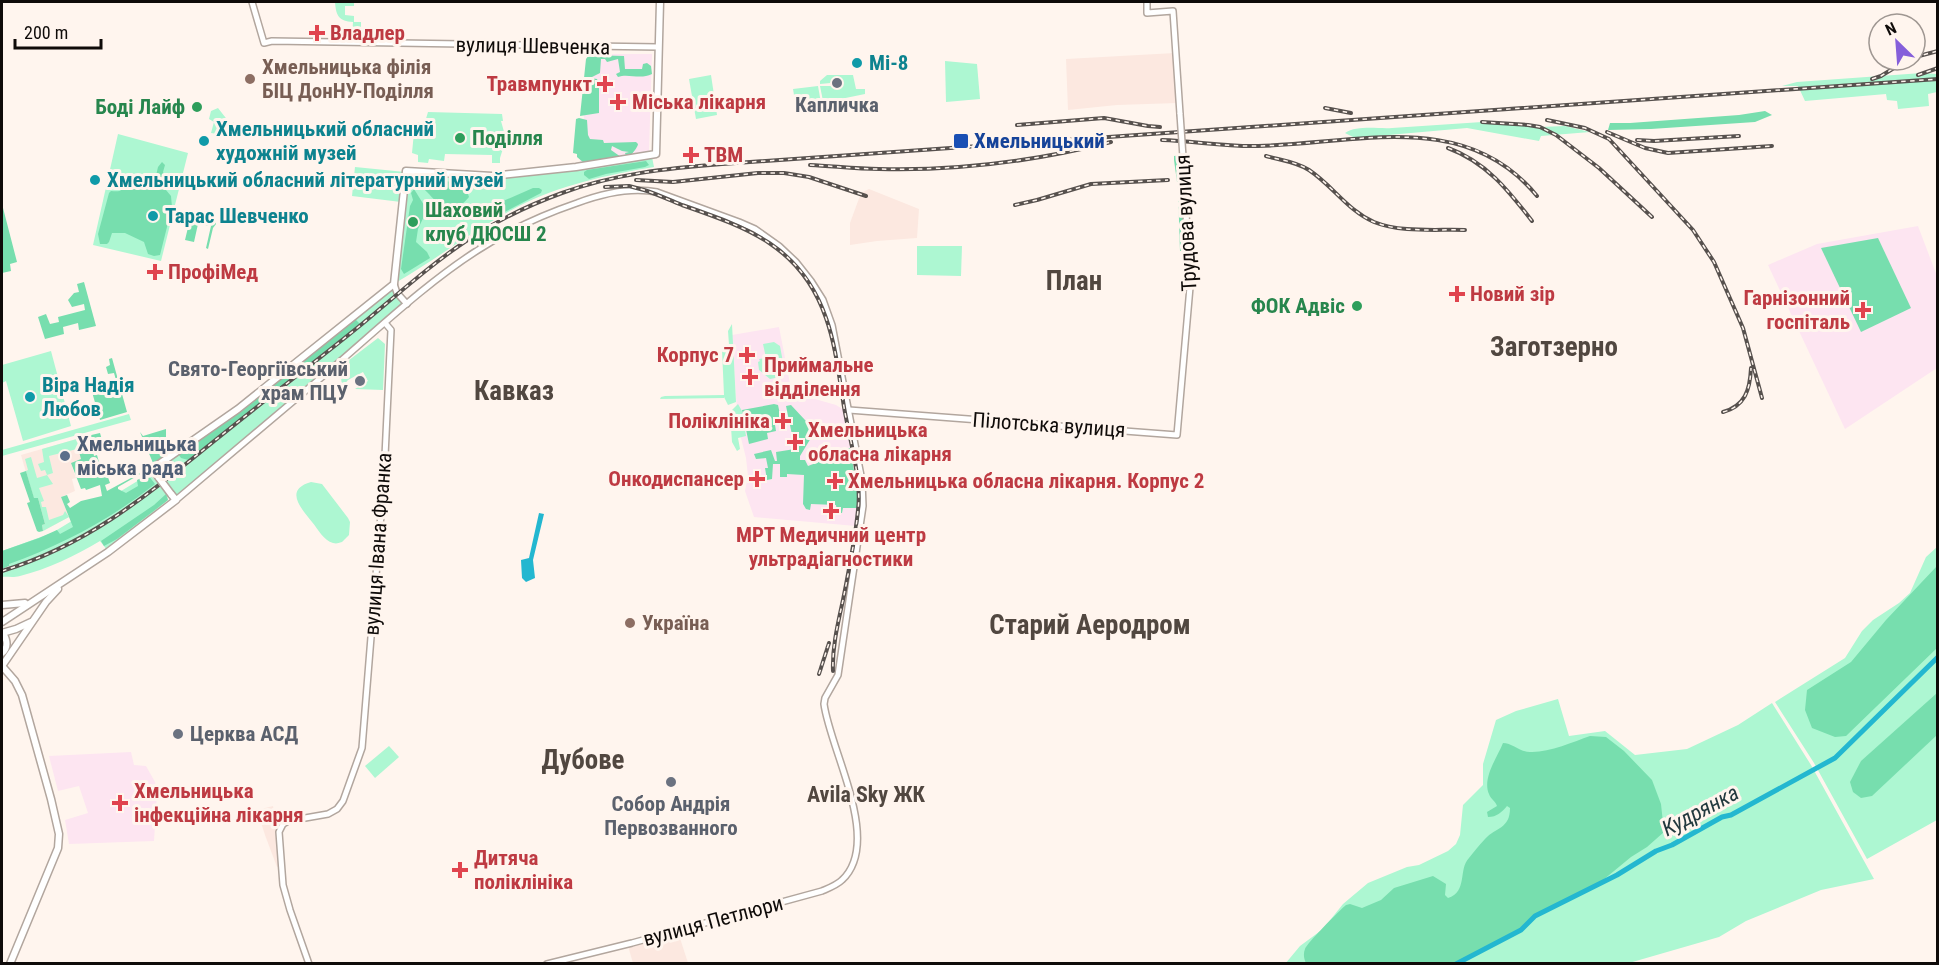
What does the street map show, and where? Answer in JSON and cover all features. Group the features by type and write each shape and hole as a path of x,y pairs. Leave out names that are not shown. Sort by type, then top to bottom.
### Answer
{"main road":[{"name":"вулиця Шевченка","path":"252,2 264,43 274,41 658,47"},
{"path":"408,304 399,296 394,284 406,171 492,176 576,167 656,154 660,2"},
{"name":"Трудова вулиця","path":"1147,2 1147,13 1173,11 1184,158 1190,286 1177,435"},
{"name":"вулиця Петлюри","path":"176,500 385,323 478,250 513,230 586,200 644,190 675,198 755,229 779,246 800,268 822,300 832,325 862,482 863,506 838,675 824,704 858,831 858,846 852,866 843,880 808,895 624,945 547,963"},
{"path":"2,622 120,543 176,500 152,469 238,409 394,284"},
{"name":"вулиця Івана Франка","path":"309,963 290,910 282,873 279,836 283,824 290,820 328,814 337,809 343,801 356,766 364,734 384,477 391,330 385,323"},
{"name":"Пілотська вулиця","path":"849,410 1177,435"},
{"path":"10,963 52,864 59,841 51,799 22,695 15,681 2,666 54,593 67,580"},
{"path":"2,604 24,603 27,606"},
{"path":"2,653 7,642 2,633 34,620"}],"shaded area":[{"path":"1175,53 1178,103 1117,105 1068,110 1066,59"},
{"name":"Міська лікарня","path":"589,54 652,54 649,152 580,163"},
{"path":"869,189 919,209 917,238 850,245 850,223 861,193"},
{"name":"Гарнізонний госпіталь","path":"1918,226 1937,276 1937,368 1845,429 1768,265 1817,244"},
{"name":"Хмельницька обласна лікарня","path":"779,327 793,399 815,399 836,405 844,410 857,489 856,526 754,517 745,491 748,476 738,426 732,335"},
{"path":"87,436 94,461 72,467 76,478 72,479 75,491 61,497 69,517 43,531 21,455"},
{"name":"Хмельницька інфекційна лікарня","path":"131,752 134,765 146,766 155,782 157,793 154,841 69,844 65,820 88,813 79,786 58,791 49,756"},
{"path":"273,806 282,866 277,867 257,810"},
{"path":"678,932 688,963 633,963 628,946"}],"green space":[{"path":"335,2 354,2 354,6 345,6 345,15 354,16 354,22 361,22 361,33 356,34 374,35 373,38 352,38 353,22 339,17"},
{"path":"589,55 624,56 625,69 642,69 643,64 647,63 651,66 652,74 618,77 616,74 620,72 618,59 607,62 601,59 600,73 590,78 597,79 599,84 599,113 580,116 586,59"},
{"path":"945,61 977,64 980,99 946,102"},
{"path":"1922,73 1937,74 1937,92 1928,94 1929,106 1898,109 1897,101 1887,100 1886,94 1805,101 1798,86 1782,86 1797,82"},
{"path":"711,75 717,115 696,119 689,79"},
{"path":"827,75 853,75 856,89 865,89 865,94 823,101 820,86 840,86 842,84 841,82 820,84 820,81"},
{"path":"818,86 821,103 796,107 793,89"},
{"path":"218,108 229,122 234,122 231,136 211,133 214,122 209,119 211,111"},
{"path":"1765,111 1772,115 1755,122 1608,130 1610,123 1739,115"},
{"name":"Поділля","path":"428,112 502,114 503,121 501,121 506,139 500,163 492,163 492,155 445,154 444,161 429,159 428,163 418,162 418,155 412,153 415,122 425,122"},
{"path":"576,119 587,120 590,139 603,140 604,143 636,142 637,147 631,155 626,156 625,153 629,152 612,146 611,150 621,157 584,163 577,157 577,154 573,153"},
{"path":"1482,122 1540,127 1565,126 1590,132 1541,136 1539,141 1467,128 1355,138 1345,133 1361,128"},
{"path":"118,134 188,153 161,261 93,245"},
{"path":"1181,155 1185,249 1180,251 1178,189 1174,156"},
{"path":"652,157 654,167 584,182 533,199 486,225 397,282 407,173 469,177"},
{"path":"646,161 649,165 645,167 589,179 584,175 587,170"},
{"path":"162,162 165,165 163,172 167,181 166,190 171,196 172,207 160,255 148,254 144,242 125,233 112,233 107,244 100,244 98,234 109,193 121,190 127,183 133,182 144,187 151,186 154,184 158,167"},
{"path":"355,167 405,172 401,202 352,196"},
{"path":"426,180 456,182 469,197 464,203 453,208 444,207 424,189 422,182"},
{"path":"533,188 539,188 542,190 541,193 499,215 494,216 489,212 494,205"},
{"path":"414,189 427,210 418,229 416,242 430,258 404,274 401,269 410,206 413,200 411,193"},
{"path":"2,204 17,262 10,264 11,271 2,273"},
{"path":"191,215 216,219 208,249 206,248 211,226 198,224 194,242 185,240"},
{"path":"1878,238 1911,308 1861,332 1821,248"},
{"path":"917,246 962,246 961,276 917,275"},
{"path":"84,282 96,326 79,330 78,323 63,327 64,334 45,339 38,317 46,314 50,324 59,322 58,317 85,310 84,304 72,307 68,300 74,293 79,292 77,284"},
{"path":"394,286 406,304 176,498 170,491 167,494 168,500 147,520 107,550 100,541 41,570 17,577 2,577 2,571 10,568 2,551 52,533 149,474 159,484 164,479 159,472 161,466"},
{"path":"353,317 360,324 188,460 181,458 178,454"},
{"path":"732,324 736,402 728,405 724,397 660,399 665,396 724,395 722,350 729,345 728,331"},
{"path":"378,338 385,344 383,390 355,389 368,381 363,372 348,380 342,387 340,367"},
{"path":"774,342 780,346 785,373 780,377 770,379 759,370 758,362 759,359 766,358 763,344"},
{"path":"51,351 71,426 23,441 6,381 2,383 2,365"},
{"path":"112,358 127,412 100,420 90,385 95,383 96,386 116,380 114,373 108,374 106,367 110,365 109,359"},
{"path":"738,404 742,411 746,436 738,438 740,449 737,451 732,442 730,412"},
{"path":"778,405 782,424 775,425 776,431 767,433 768,439 749,444 742,410"},
{"path":"791,405 805,420 817,428 800,456 800,460 805,460 808,466 829,458 829,452 833,447 839,455 845,449 850,448 858,508 843,508 842,513 837,513 836,505 811,504 810,510 806,509 803,504 804,475 787,474 787,477 780,477 780,464 773,464 772,479 767,480 766,458 756,459 754,454 771,450 777,461 776,452 795,449 786,406"},
{"path":"129,414 131,420 2,456 2,450"},
{"path":"166,429 166,437 158,439 158,449 173,446 176,450 155,464 140,432 143,436"},
{"path":"100,433 105,442 92,446 94,456 97,455 100,466 104,466 110,483 105,485 107,491 142,472 144,472 118,489 126,493 138,486 137,480 148,475 155,484 121,509 85,530 2,569 2,551 57,530 60,534 73,527 61,497 67,495 70,502 67,504 70,508 81,501 102,496 100,485 86,490 81,489 71,463 81,459 78,448 89,445 87,436"},
{"path":"87,436 89,446 49,456 53,473 47,475 45,470 41,471 38,464 44,462 42,449"},
{"path":"31,457 37,478 47,475 53,484 39,488 44,501 41,502 42,507 46,507 49,520 63,515 65,511 69,517 43,531 42,525 45,524 38,498 34,499 25,459"},
{"path":"26,471 34,498 38,498 45,524 42,525 43,531 39,532 27,503 30,502 20,473"},
{"path":"311,482 322,484 348,518 349,535 342,542 334,543 327,540 300,506 296,495 298,490"},
{"path":"166,494 168,500 117,539 104,546 101,541 154,505"},
{"path":"1937,547 1937,820 1867,859 1814,763 1775,702 1845,658 1862,631 1873,620 1910,593 1926,557"},
{"path":"1937,566 1937,648 1846,736 1835,737 1812,728 1805,710 1807,690 1851,662 1886,620"},
{"path":"1937,693 1937,735 1872,796 1861,798 1853,792 1850,782 1861,761"},
{"path":"1558,699 1569,736 1605,731 1635,755 1687,749 1738,725 1772,703 1811,765 1874,879 1821,890 1746,921 1719,937 1629,963 1285,964 1300,946 1323,929 1343,904 1368,883 1407,867 1419,865 1448,851 1456,844 1460,835 1463,805 1483,785 1483,764 1496,720 1516,711"},
{"path":"1590,736 1606,737 1624,751 1652,780 1661,804 1664,832 1647,847 1597,885 1536,914 1520,929 1454,963 1306,963 1304,955 1307,946 1346,905 1362,908 1381,900 1394,888 1433,876 1446,884 1445,895 1448,898 1458,891 1466,863 1485,839 1508,820 1510,808 1507,806 1494,816 1488,817 1487,812 1497,806 1489,794 1487,781 1503,743 1526,752 1537,752 1560,747"},
{"path":"389,746 399,757 375,778 365,766"}],"water":[{"path":"539,513 544,514 533,560 535,578 526,582 522,578 521,560 529,558"}],"waterway":[{"name":"Кудрянка","path":"1456,964 1521,930 1535,916 1617,875 1656,851 1672,845 1722,817 1731,815 1835,758 1938,657"}],"railway":[{"path":"1927,54 1938,51"},
{"path":"1918,75 1938,68"},
{"path":"1872,79 1888,72"},
{"path":"2,571 61,548 139,500 344,339 428,269 469,239 502,219 538,203 601,181 661,170 722,164 1938,79"},
{"path":"1325,108 1351,113"},
{"path":"1017,125 1104,118 1160,127"},
{"path":"1547,120 1585,128 1609,139 1693,230 1714,262 1743,328 1762,398"},
{"path":"1482,122 1540,127 1556,135 1599,168 1652,217"},
{"path":"1607,132 1645,148 1668,153 1772,146"},
{"path":"1637,140 1739,136"},
{"path":"1162,140 1246,146 1407,137 1443,141 1477,151 1508,169 1537,196"},
{"path":"810,165 862,169 966,166 1054,155 1111,142"},
{"path":"1448,148 1485,169 1505,188 1532,221"},
{"path":"1266,156 1294,163 1309,170 1356,211 1374,222 1407,229 1465,230"},
{"path":"636,180 673,182 758,173 784,173 809,177 866,196"},
{"path":"1015,205 1091,184 1168,180"},
{"path":"605,187 629,186 644,190 750,232 787,257 802,273 815,293 826,318 837,362 859,498 850,566 833,653 833,671"},
{"path":"1723,412 1737,406 1745,396 1751,368"},
{"path":"819,674 829,643"}],"place":[{"name":"Владлер","path":"317,33"},
{"name":"Mi-8","path":"857,63"},
{"name":"Хмельницька філія БІЦ ДонНУ-Поділля","path":"250,79"},
{"name":"Капличка","path":"837,83"},
{"name":"Травмпункт","path":"605,84"},
{"name":"Міська лікарня","path":"618,102"},
{"name":"Боді Лайф","path":"197,107"},
{"name":"Поділля","path":"460,138"},
{"name":"Хмельницький обласний художній музей","path":"204,141"},
{"name":"Хмельницький","path":"961,141"},
{"name":"ТВМ","path":"691,155"},
{"name":"Хмельницький обласний літературний музей","path":"95,180"},
{"name":"Тарас Шевченко","path":"153,216"},
{"name":"Шаховий клуб ДЮСШ 2","path":"413,222"},
{"name":"ПрофіМед","path":"155,272"},
{"name":"Новий зір","path":"1457,294"},
{"name":"ФОК Адвіс","path":"1357,306"},
{"name":"Гарнізонний госпіталь","path":"1863,310"},
{"name":"Корпус 7","path":"747,355"},
{"name":"Приймальне відділення","path":"750,377"},
{"name":"Свято-Георгіївський храм ПЦУ","path":"360,381"},
{"name":"Віра Надія Любов","path":"30,397"},
{"name":"Поліклініка","path":"783,421"},
{"name":"Хмельницька обласна лікарня","path":"795,442"},
{"name":"Хмельницька міська рада","path":"65,456"},
{"name":"Онкодиспансер","path":"757,479"},
{"name":"Хмельницька обласна лікарня. Корпус 2","path":"835,481"},
{"name":"МРТ Медичний центр ультрадіагностики","path":"831,511"},
{"name":"Україна","path":"630,623"},
{"name":"Церква АСД","path":"178,734"},
{"name":"Собор Андрія Первозванного","path":"671,782"},
{"name":"Хмельницька інфекційна лікарня","path":"120,803"},
{"name":"Дитяча поліклініка","path":"460,870"}],"district":[{"name":"План","path":"1074,281"},
{"name":"Заготзерно","path":"1554,347"},
{"name":"Кавказ","path":"514,391"},
{"name":"Старий Аеродром","path":"1090,625"},
{"name":"Дубове","path":"583,760"},
{"name":"Avila Sky ЖК","path":"866,794"}]}
